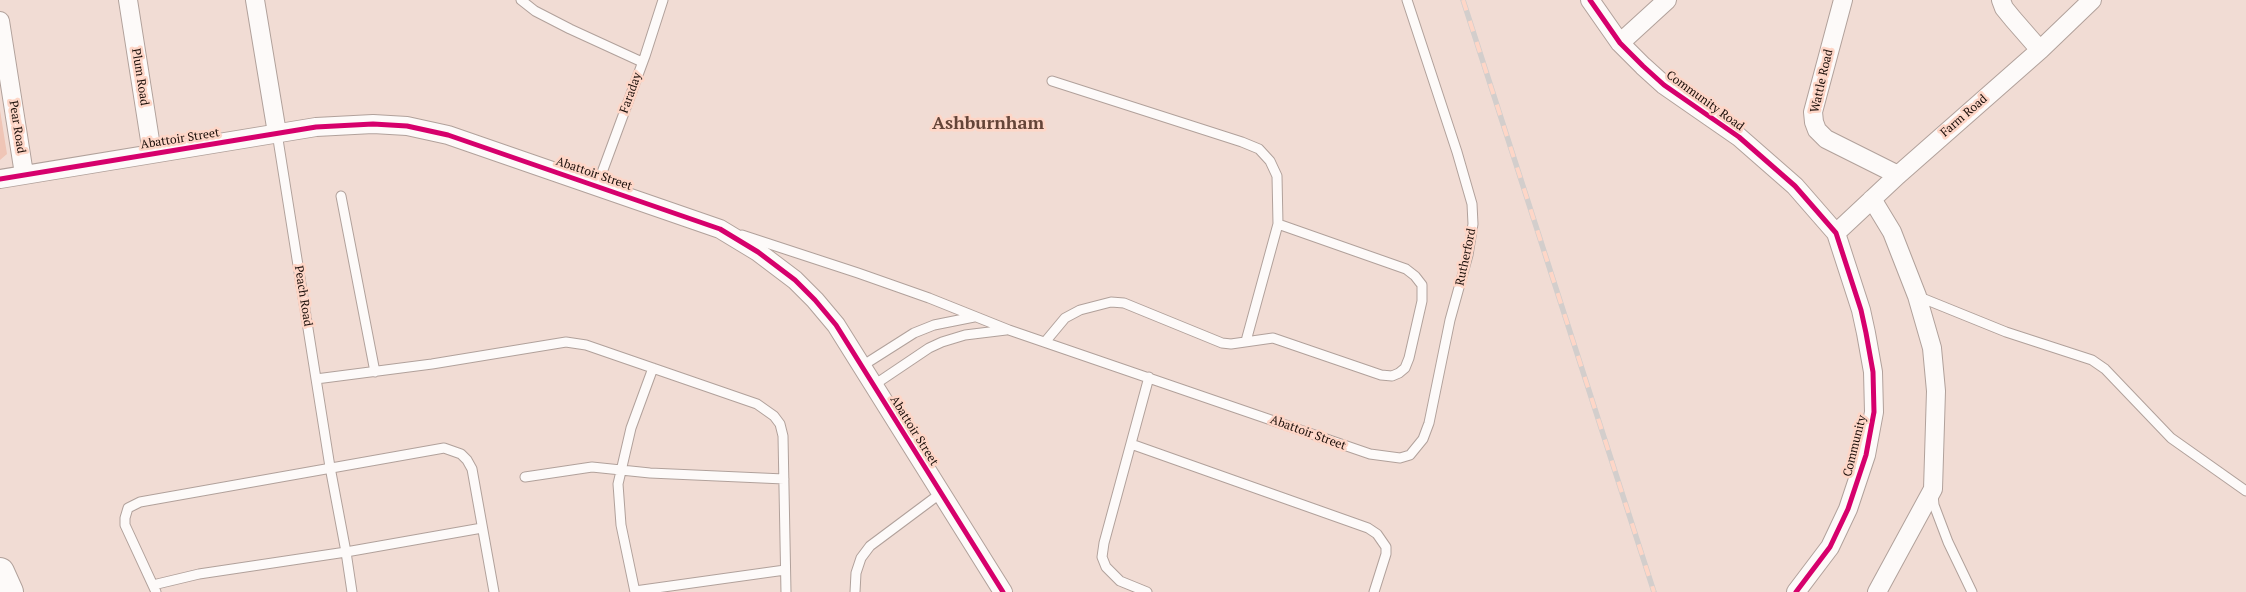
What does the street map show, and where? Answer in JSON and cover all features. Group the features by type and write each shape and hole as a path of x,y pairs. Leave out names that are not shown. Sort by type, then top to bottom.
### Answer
{"highway":[{"path":"0,572 9,592"}],"street":[{"name":"Plum Road","path":"128,0 152,153"},
{"name":"Peach Road","path":"255,0 277,133"},
{"name":"Community Road","path":"1590,0 1620,43 1664,85 1753,149 1795,186 1836,233"},
{"path":"1620,43 1667,0"},
{"name":"Wattle Road","path":"1843,0 1813,112 1814,122 1817,130 1826,138 1898,175"},
{"path":"2001,0 2013,19 2040,50"},
{"name":"Farm Road","path":"1836,233 1898,175 2040,50 2092,0"},
{"name":"Pear Road","path":"0,21 24,174"},
{"name":"Abattoir Street","path":"0,179 316,127 373,124 407,126 448,135 720,229 758,252 795,280 815,300 836,326 1003,592"},
{"path":"1872,199 1895,239 1917,296 1932,348 1936,391 1933,489 1877,592"},
{"name":"Community","path":"1796,592 1830,547 1848,509 1866,455 1874,412 1873,372 1866,333 1861,310 1836,233"}],"lane":[{"path":"522,0 535,11 610,49 642,62"},
{"path":"535,11 539,0"},
{"name":"Faraday","path":"597,186 663,0"},
{"name":"Rutherford","path":"1407,0 1457,152 1472,204 1473,224 1468,255 1450,320 1429,423 1423,439 1410,455"},
{"path":"1052,81 1242,142 1258,149 1270,161 1277,176 1278,224 1246,340"},
{"name":"Peach Road","path":"277,133 330,467 352,592"},
{"path":"341,196 375,372"},
{"path":"1044,342 1065,318 1080,310 1111,302 1124,303 1222,343 1231,344 1246,340 1273,338 1386,376 1392,376 1405,368 1409,358 1423,293 1415,276 1406,269 1278,224"},
{"name":"Abattoir Street","path":"720,229 858,273 1009,330 1370,454 1400,458 1410,455"},
{"path":"1917,296 2006,332 2092,360 2105,369 2171,438 2246,491"},
{"path":"862,366 921,330 934,325 975,317"},
{"name":"Abattoir Street","path":"874,385 929,348 942,342 965,335 1009,330"},
{"path":"316,379 375,372 566,342 586,345 767,409 780,424 783,436 786,592"},
{"path":"653,368 631,428 618,484 619,511 635,592 785,570"},
{"path":"1147,592 1120,581 1106,567 1102,557 1104,543 1149,377"},
{"path":"1131,444 1368,528 1377,534 1386,547 1386,554 1374,592"},
{"path":"482,528 346,552 199,574 154,589 125,525 125,518 128,508 140,502 154,499 444,448 454,450 467,460 472,469 494,592"},
{"path":"525,477 592,466 650,473 784,479"},
{"path":"1933,489 1937,514 1972,592"},
{"path":"855,592 856,573 862,558 870,546 941,493"}],"shaded area":[{"path":"0,110 7,154 0,160"}],"railway":[{"path":"1463,0 1654,592"}],"cycle path":[{"path":"1590,0 1620,43 1643,66 1664,85 1739,137 1795,186 1836,233 1861,310 1866,333 1873,372 1874,412 1866,455 1848,509 1830,547 1796,592"},
{"path":"0,179 316,127 373,124 407,126 448,135 720,229 758,252 795,280 836,325 1003,592"}],"district":[{"name":"Ashburnham","path":"988,124"}]}
